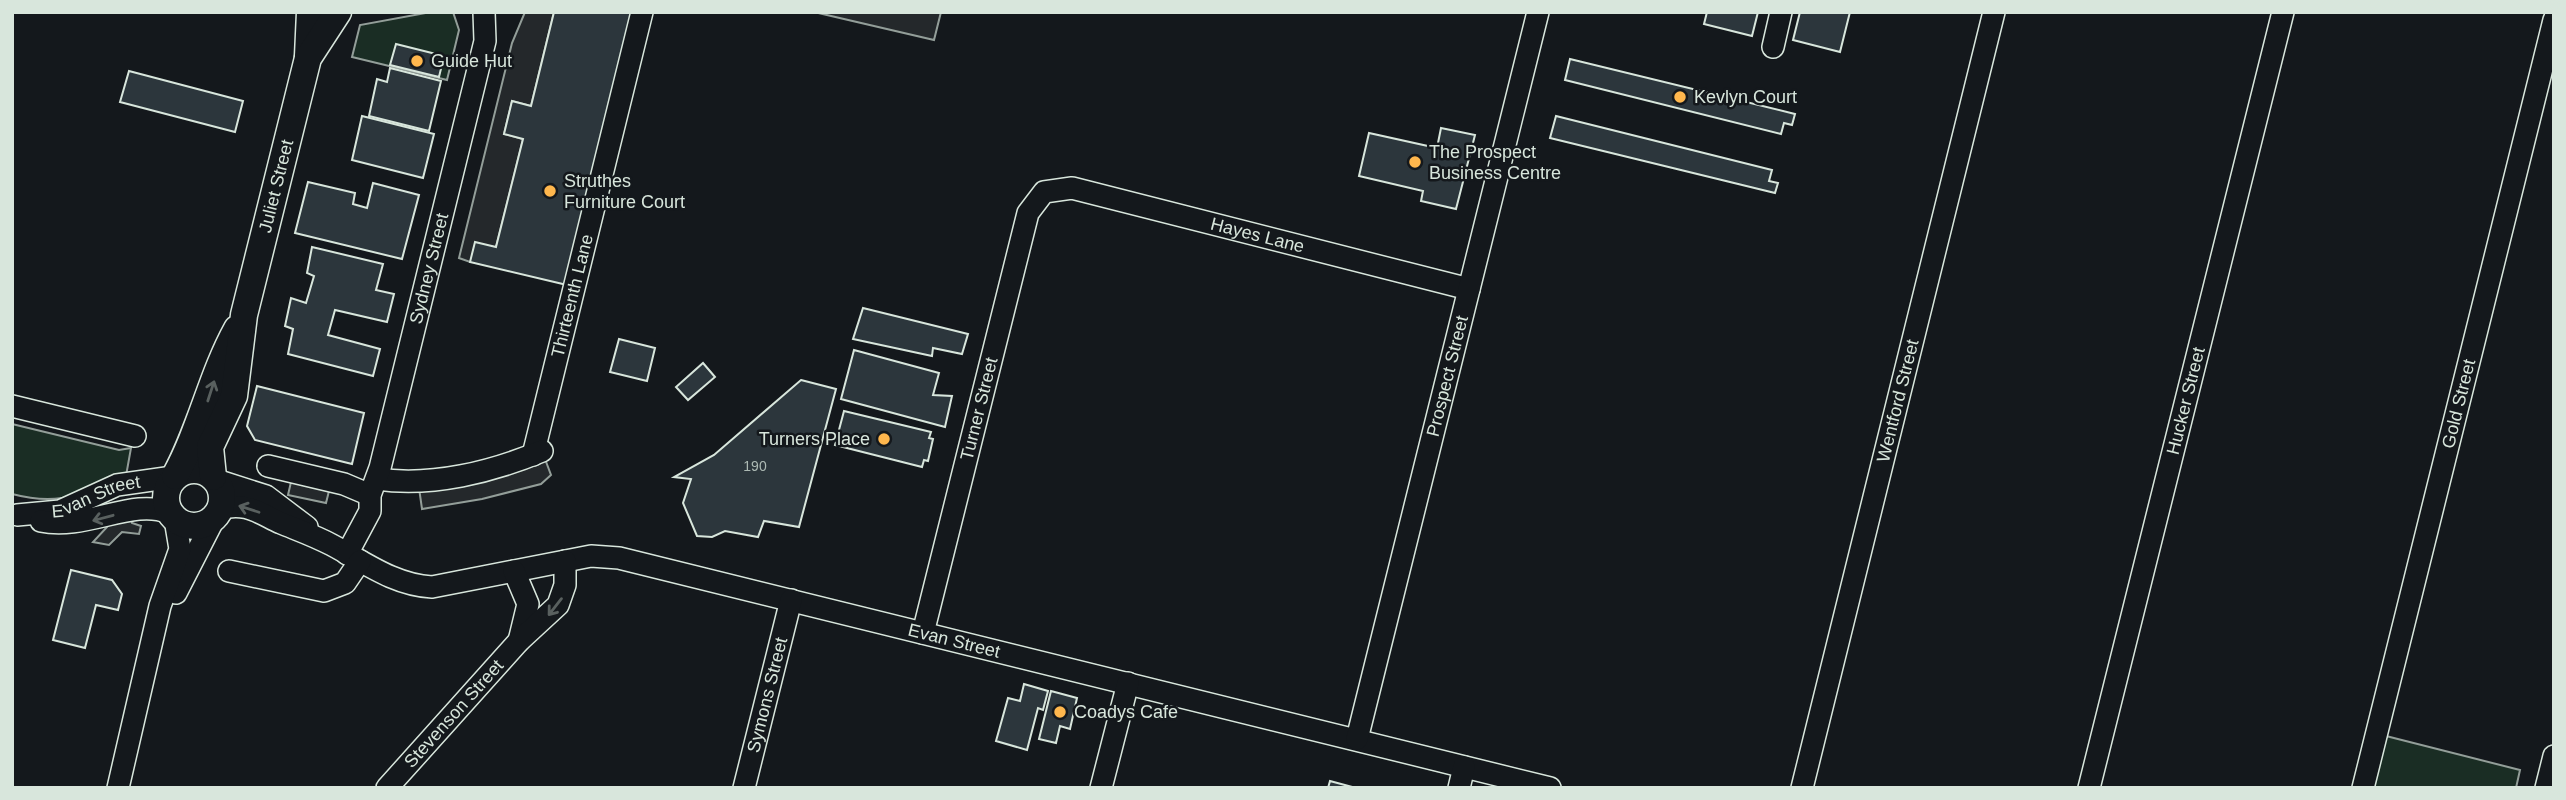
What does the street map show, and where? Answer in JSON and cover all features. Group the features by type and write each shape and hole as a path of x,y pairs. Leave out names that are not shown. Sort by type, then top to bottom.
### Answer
{"main road":[{"name":"Juliet Street","path":"214,479 210,447 234,396 244,315 308,58 310,12"},
{"name":"Juliet Street","path":"308,58 338,12"},
{"name":"Juliet Street","path":"174,477 195,437 226,350 244,315"},
{"path":"197,470 214,479 222,496 219,511 198,526 186,525 172,516 166,492 174,477 197,470"}],"street":[{"path":"484,12 485,41"},
{"path":"485,41 499,12"},
{"name":"Thirteenth Lane","path":"374,487 491,469 537,453 642,12"},
{"name":"Prospect Street","path":"1357,740 1538,12"},
{"path":"1773,47 1782,12"},
{"name":"Wentford Street","path":"1802,788 1994,12"},
{"name":"Hucker Street","path":"2089,788 2283,12"},
{"name":"Gold Street","path":"2363,788 2554,20"},
{"name":"Sydney Street","path":"341,550 370,511 485,41"},
{"name":"Hayes Lane","path":"1044,192 1072,188 1469,289"},
{"name":"Turner Street","path":"923,633 1028,213 1044,192"},
{"path":"12,406 135,436"},
{"path":"268,466 344,484 374,487"},
{"name":"Evan Street","path":"15,514 69,509 117,485 174,477"},
{"name":"Evan Street","path":"214,479 248,489 278,503 341,550"},
{"name":"Evan Street","path":"219,511 246,506 404,583 418,586 432,587 591,556 619,558 1550,788"},
{"name":"Evan Street","path":"15,514 72,524 141,509 172,516"},
{"path":"154,639 219,511"},
{"path":"118,788 160,606 180,549 172,516"},
{"path":"229,571 324,591 348,580 341,550"},
{"name":"Stevenson Street","path":"387,788 519,641 561,601 565,585 565,561"},
{"name":"Stevenson Street","path":"514,571 528,600 519,641"},
{"name":"Symons Street","path":"744,788 791,600"},
{"path":"1101,788 1128,683"},
{"path":"2546,788 2554,755"},
{"path":"1459,788 1464,767"}],"green space":[{"path":"431,12 453,12 459,30 447,80 352,57 360,25"},
{"path":"12,424 119,450 131,448 126,476 83,493 58,499 29,498 12,494"},
{"path":"2386,736 2520,770 2516,788 2373,788"}],"shaded area":[{"path":"525,12 554,12 531,106 512,101 504,134 523,139 496,247 470,262 459,258 512,43"},
{"path":"814,12 941,12 934,40"},
{"path":"542,451 551,475 541,484 482,499 422,509 418,481"},
{"path":"291,482 329,491 326,503 288,495"},
{"path":"129,511 132,523 141,526 139,534 122,532 109,545 93,542 120,513"}],"building":[{"name":"Struthes Furniture Court","path":"554,12 632,12 567,285 470,262 475,242 496,247 523,139 504,134 512,101 531,106"},
{"path":"1707,12 1758,12 1752,36 1704,24"},
{"path":"1800,12 1850,12 1840,52 1793,40"},
{"name":"Guide Hut","path":"396,44 444,56 439,77 390,65"},
{"name":"Kevlyn Court","path":"1570,59 1795,114 1792,125 1784,123 1781,134 1565,80"},
{"path":"390,68 441,81 429,131 369,116 377,79 387,82"},
{"path":"129,71 243,101 235,132 120,102"},
{"path":"362,116 434,134 423,178 352,160"},
{"name":"Kevlyn Court","path":"1556,116 1772,170 1769,181 1778,183 1775,193 1550,138"},
{"name":"The Prospect Business Centre","path":"1441,128 1475,135 1456,209 1421,201 1423,191 1359,176 1369,133 1437,148"},
{"path":"308,182 355,193 353,204 367,208 373,183 419,195 402,259 295,233"},
{"path":"312,247 383,264 376,290 394,294 387,322 335,310 328,335 380,349 373,376 288,354 293,329 285,326 291,298 306,303 314,276 307,273"},
{"path":"863,308 968,334 962,354 933,348 932,356 853,339"},
{"path":"619,339 655,348 647,381 610,372"},
{"path":"854,350 939,373 933,395 952,396 945,427 841,399"},
{"path":"703,363 715,377 688,400 676,387"},
{"path":"801,380 836,389 799,527 764,521 758,537 725,531 712,537 697,536 683,503 691,479 674,477 714,455"},
{"path":"257,386 364,413 352,464 255,440 247,426"},
{"name":"Turners Place","path":"844,411 931,432 929,438 933,439 928,461 924,460 922,467 835,445"},
{"path":"71,570 112,580 122,594 118,610 96,605 85,648 53,640"},
{"path":"1024,684 1048,691 1043,710 1038,708 1027,750 996,741 1008,698 1020,701"},
{"name":"Coadys Cafe","path":"1051,691 1077,698 1070,729 1060,726 1056,743 1039,739"},
{"path":"1330,781 1356,788 1328,788"}],"place":[{"name":"Guide Hut","path":"417,61"},
{"name":"Kevlyn Court","path":"1680,97"},
{"name":"The Prospect Business Centre","path":"1415,162"},
{"name":"Struthes Furniture Court","path":"550,191"},
{"name":"Turners Place","path":"884,439"},
{"name":"Coadys Cafe","path":"1060,712"}]}
